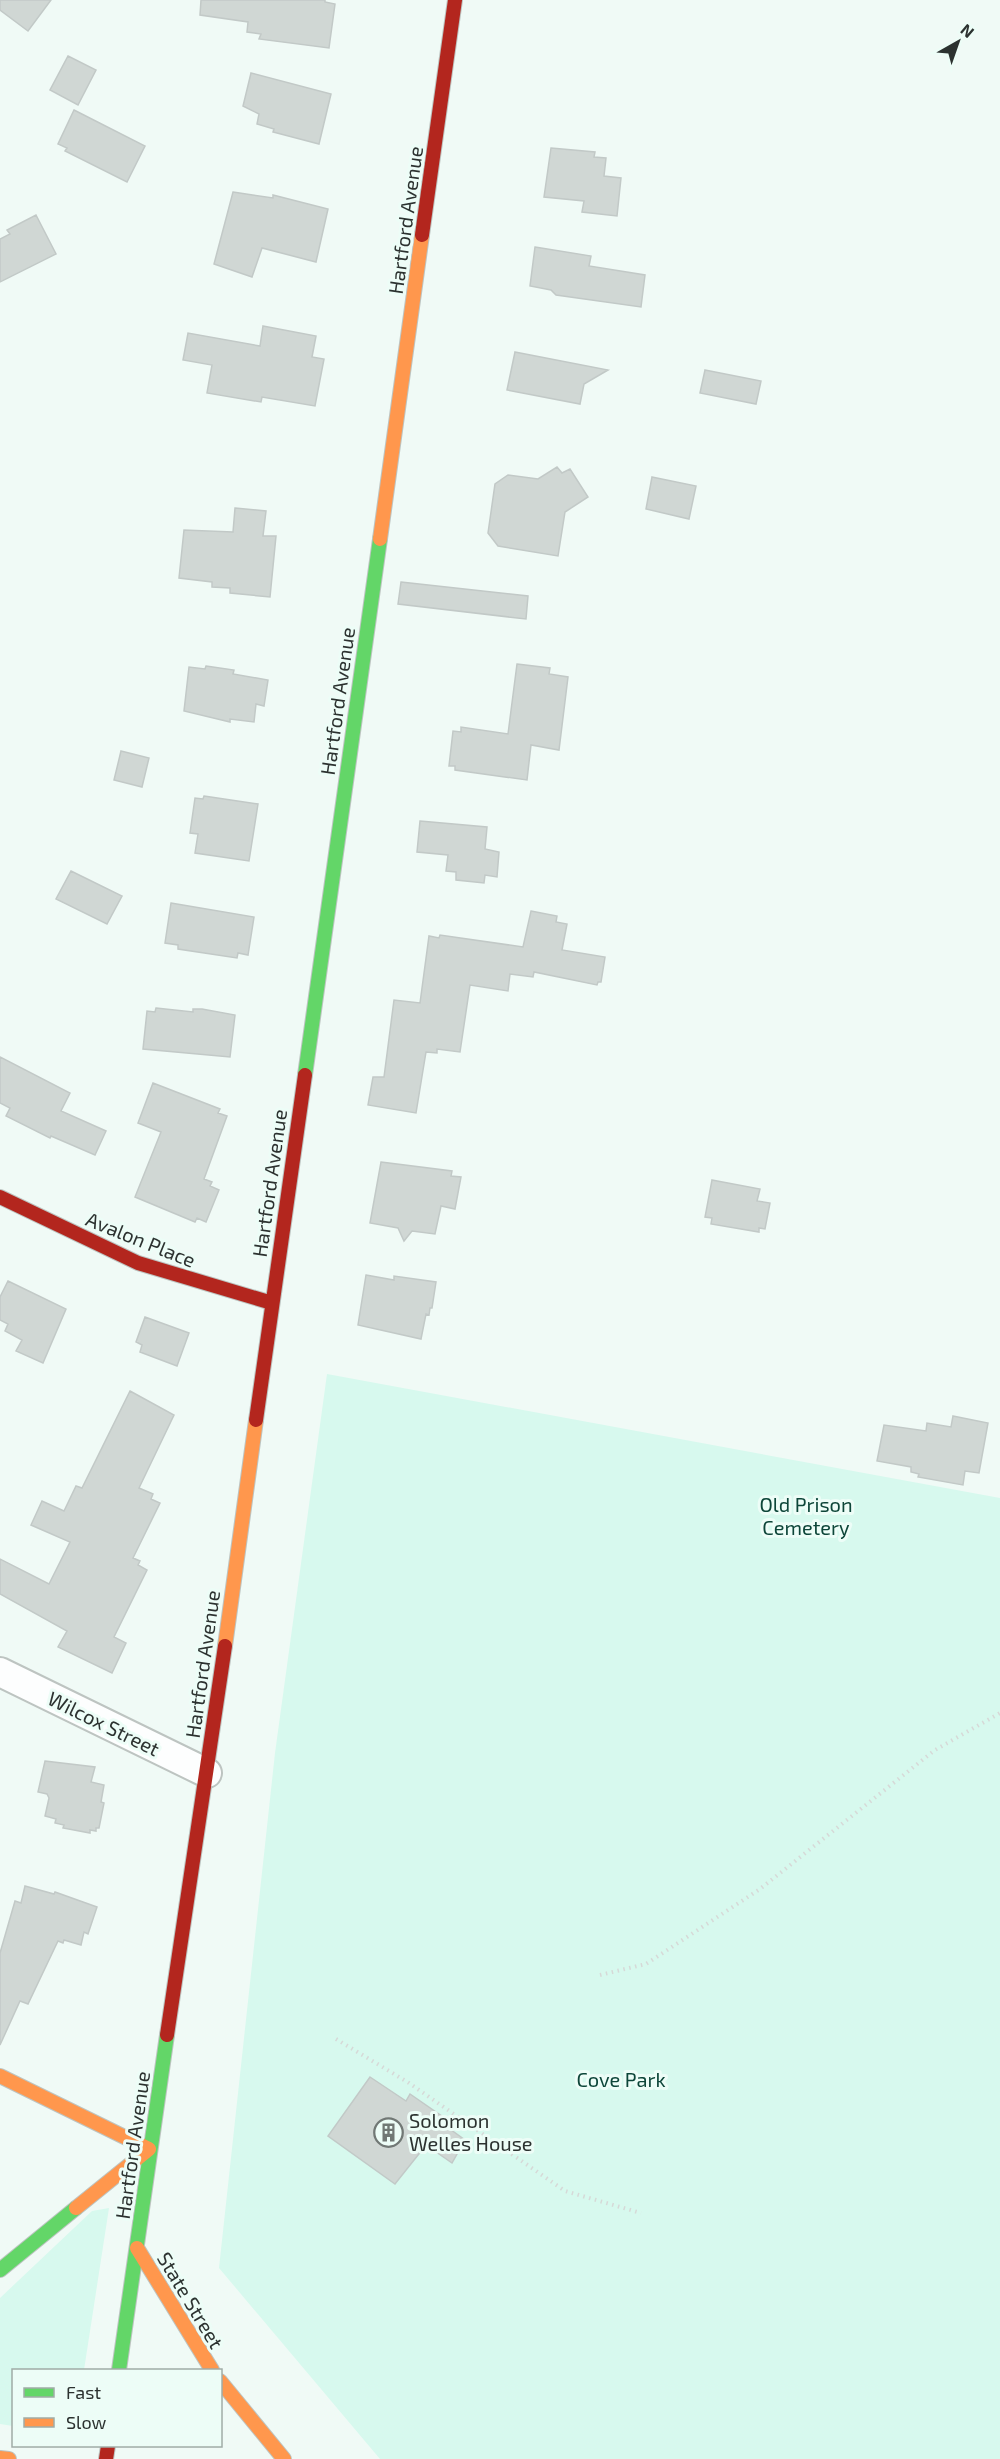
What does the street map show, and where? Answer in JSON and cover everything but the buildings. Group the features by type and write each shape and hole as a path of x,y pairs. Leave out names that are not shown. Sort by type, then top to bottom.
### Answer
{"street":[{"name":"Hartford Avenue","path":"119,2369 149,2149 207,1773 455,0"},
{"name":"Avalon Place","path":"0,1197 138,1263 192,1281 272,1303"},
{"name":"Wilcox Street","path":"0,1672 207,1773"},
{"path":"0,2076 149,2149 0,2270"},
{"name":"State Street","path":"137,2248 211,2369"},
{"path":"222,2382 284,2459"},
{"path":"0,2458 9,2459"}],"path":[{"path":"600,1975 646,1964 750,1896 935,1750 1000,1713"},
{"path":"336,2038 409,2083 565,2191 640,2213"}],"green space":[{"name":"Cove Park","path":"327,1374 1000,1498 1000,2459 380,2459 219,2268 275,1753"},
{"path":"109,2208 84,2369 12,2369 12,2426 0,2424 0,2298 92,2211"}],"traffic: fast":[{"path":"305,1075 380,539"},
{"path":"119,2369 167,2035"},
{"path":"0,2270 76,2208"}],"traffic: slow":[{"path":"380,539 422,235"},
{"path":"225,1646 256,1420"},
{"path":"0,2076 149,2149 76,2208"},
{"path":"137,2248 211,2369"},
{"path":"222,2383 284,2459"},
{"path":"0,2458 9,2459"}],"traffic: jam":[{"path":"422,235 455,0"},
{"path":"256,1420 305,1075"},
{"path":"0,1197 138,1263 272,1303"},
{"path":"167,2035 225,1646"},
{"path":"106,2459 108,2447"}],"place":[{"name":"Solomon Welles House","path":"388,2132"}],"park label":[{"name":"Old Prison Cemetery","path":"806,1516"}]}
